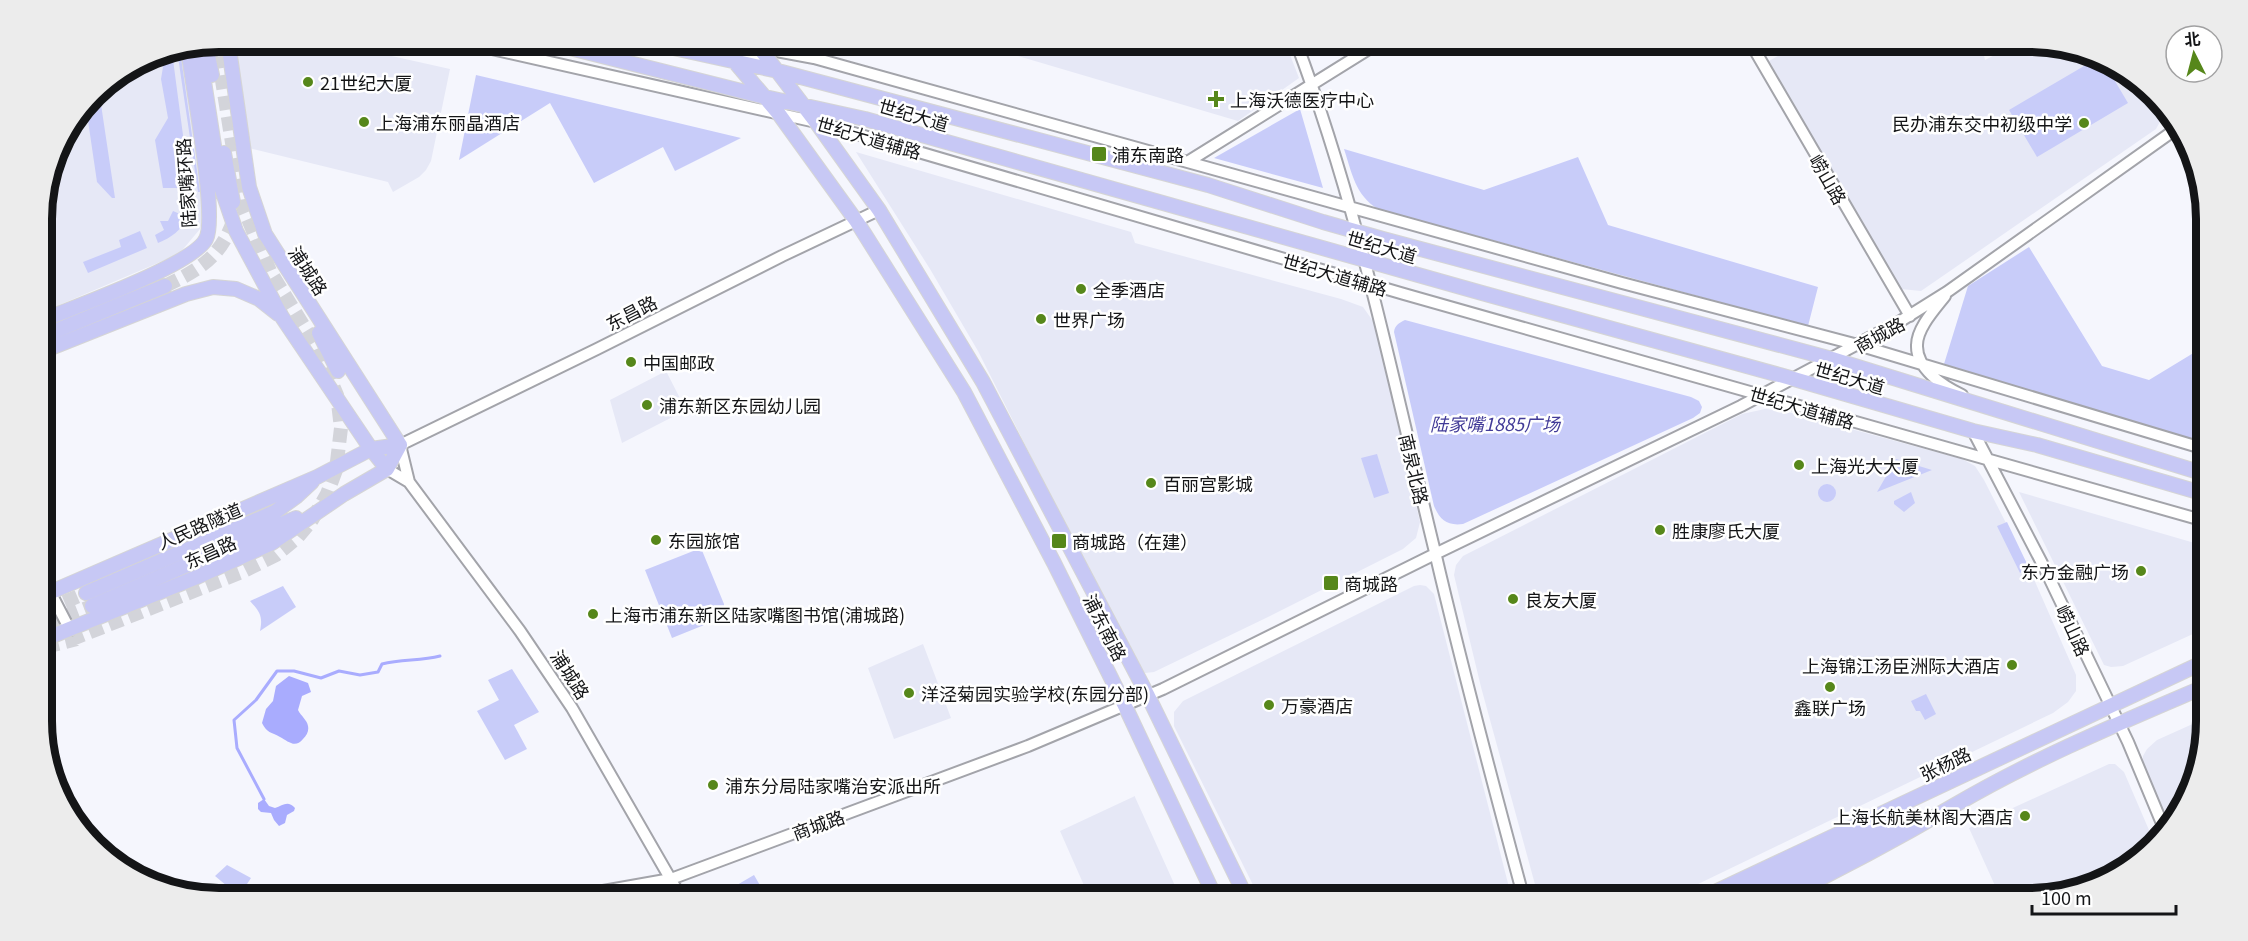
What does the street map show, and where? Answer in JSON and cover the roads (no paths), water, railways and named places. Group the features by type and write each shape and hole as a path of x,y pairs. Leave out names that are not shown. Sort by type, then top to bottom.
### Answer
{"main road":[{"name":"浦城路","path":"229,53 249,187 265,234 400,445"},
{"name":"世纪大道","path":"590,53 765,97 877,122 1794,379 1972,432 2037,445 2196,491"},
{"name":"世纪大道","path":"695,53 778,71 1208,185 1357,232 1832,359 2196,471"},
{"name":"浦东南路","path":"728,53 779,114 857,222 964,392 1054,563 1211,888"},
{"name":"浦东南路","path":"763,53 879,210 983,382 1148,696 1242,888"},
{"path":"207,54 231,192 252,261"},
{"name":"陆家嘴环路","path":"53,316 176,264 196,250 206,239 210,219 189,56"},
{"path":"201,62 219,184 230,218 252,261"},
{"path":"206,239 217,214 219,184"},
{"path":"273,247 279,269 324,342 338,371"},
{"name":"浦城路","path":"252,261 282,317 387,469"},
{"path":"53,332 165,286"},
{"path":"53,347 186,294 213,287 224,286 248,294 282,317"},
{"path":"387,469 400,445"},
{"name":"东昌路","path":"53,586 317,477 371,449 400,445"},
{"name":"东昌路","path":"53,635 70,630 197,577 272,543 344,494 387,469"},
{"name":"人民路隧道","path":"86,592 275,512 317,477"},
{"name":"人民路隧道","path":"92,606 284,524 344,494"},
{"name":"张杨路","path":"1723,888 2196,666"},
{"path":"1802,888 1846,867 2041,760 2196,690"},
{"path":"1754,888 1867,833 1936,788"},
{"name":"浦东南路","path":"1201,804 1237,888"},
{"path":"1778,888 1880,837 1945,812"},
{"name":"浦东南路","path":"1176,814 1218,888"}],"street":[{"name":"世纪大道辅路","path":"510,53 816,122 1371,284 2196,518"},
{"path":"741,53 778,71"},
{"path":"792,53 1189,161 1622,283 1858,345 2196,446"},
{"name":"南泉北路","path":"1300,53 1365,259 1435,554 1521,888"},
{"path":"1189,161 1361,53"},
{"name":"崂山路","path":"1756,53 1910,316"},
{"name":"商城路","path":"620,888 671,879 1007,754 1148,696 1762,396 1858,345 1947,292 2171,133"},
{"path":"1189,161 1208,185"},
{"name":"东昌路","path":"400,445 879,210"},
{"path":"1947,292 1921,330 1917,345 1922,363 1935,379 1960,394 2070,433"},
{"name":"崂山路","path":"1972,432 2039,557 2119,723 2161,822"},
{"name":"浦城路","path":"400,445 410,482 520,631 572,708 676,888"},
{"name":"浦城路","path":"387,469 410,482"},
{"path":"53,601 70,630"}],"water":[{"path":"289,676 308,683 311,692 302,696 298,710 307,724 308,731 300,742 294,744 270,732 262,723 266,709 273,701 276,686"},
{"path":"264,799 269,806 275,808 290,804 295,808 294,811 287,815 285,823 279,826 271,813 261,812 258,809 258,803"}],"waterway":[{"path":"264,799 237,748 234,720 256,700 277,671 294,671 321,678 339,671 360,675 378,672 382,664 440,656"}],"tunnel":[{"path":"70,640 242,572 276,555 297,538 312,520 327,494 336,470 341,428 337,395 316,346 270,271 242,205 218,53"},
{"path":"200,54 201,62"},
{"path":"165,286 189,274 209,260 224,241 235,216"},
{"path":"53,607 86,593"},
{"path":"53,621 92,606"},
{"path":"53,645 77,639"}],"place":[{"name":"21世纪大厦","path":"308,82"},
{"name":"上海沃德医疗中心","path":"1216,99"},
{"name":"上海浦东丽晶酒店","path":"364,122"},
{"name":"民办浦东交中初级中学","path":"2084,123"},
{"name":"浦东南路","path":"1099,154"},
{"name":"全季酒店","path":"1081,289"},
{"name":"世界广场","path":"1041,319"},
{"name":"中国邮政","path":"631,362"},
{"name":"浦东新区东园幼儿园","path":"647,405"},
{"name":"上海光大大厦","path":"1799,465"},
{"name":"百丽宫影城","path":"1151,483"},
{"name":"胜康廖氏大厦","path":"1660,530"},
{"name":"东园旅馆","path":"656,540"},
{"name":"商城路（在建）","path":"1059,541"},
{"name":"东方金融广场","path":"2141,571"},
{"name":"商城路","path":"1331,583"},
{"name":"良友大厦","path":"1513,599"},
{"name":"上海市浦东新区陆家嘴图书馆(浦城路)","path":"593,614"},
{"name":"上海锦江汤臣洲际大酒店","path":"2012,665"},
{"name":"鑫联广场","path":"1830,687"},
{"name":"洋泾菊园实验学校(东园分部)","path":"909,693"},
{"name":"万豪酒店","path":"1269,705"},
{"name":"浦东分局陆家嘴治安派出所","path":"713,785"},
{"name":"上海长航美林阁大酒店","path":"2025,816"}],"park label":[{"name":"陆家嘴1885广场","path":"1495,423"}]}
